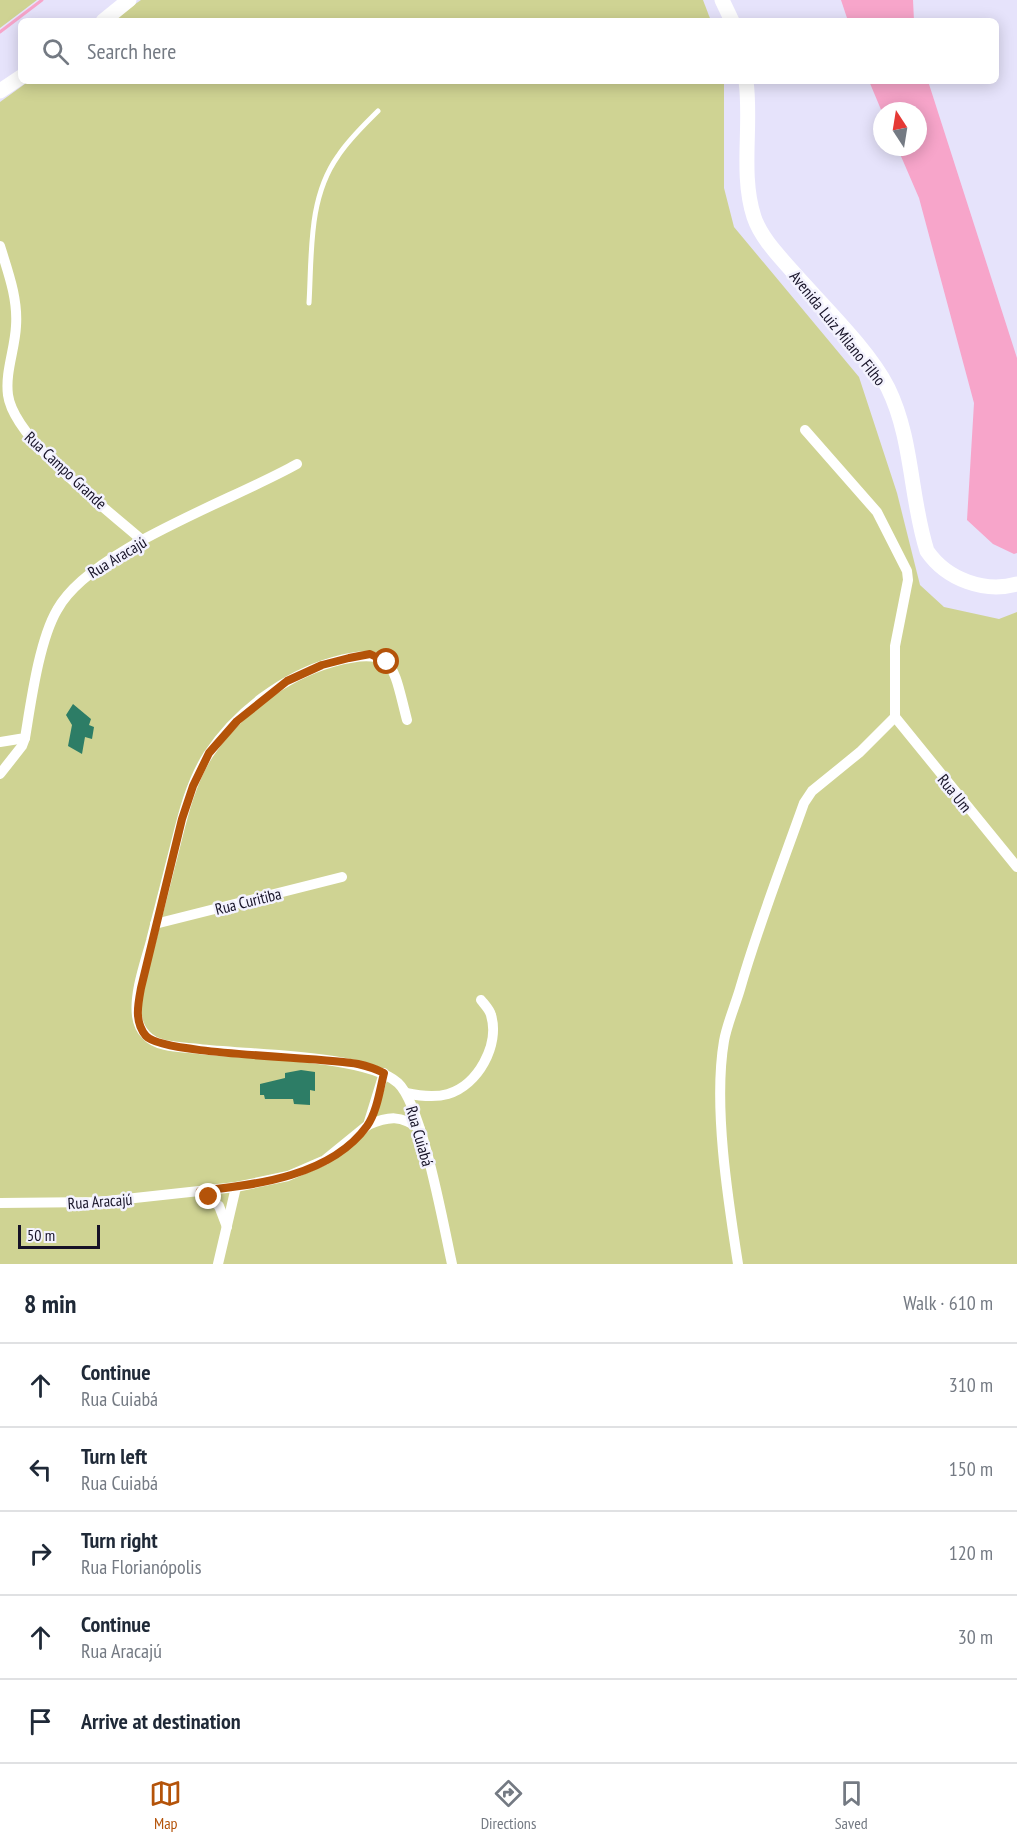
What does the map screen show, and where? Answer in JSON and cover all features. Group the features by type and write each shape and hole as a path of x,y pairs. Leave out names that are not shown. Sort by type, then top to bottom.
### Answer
{"main road":[{"path":"107,18 129,0"},
{"path":"722,0 731,18"},
{"path":"0,91 18,79"},
{"name":"Avenida Luiz Milano Filho","path":"746,84 750,110 748,174 754,217 761,232 782,259 882,377 898,413 927,551 932,559 972,584 1003,588 1017,584"}],"street":[{"name":"Rua Campo Grande","path":"0,246 13,286 17,309 15,342 8,380 8,394 15,419 49,456 143,541"},
{"path":"738,1264 730,1208 723,1124 721,1069 724,1040 765,910 804,803 812,791 860,752 895,717 895,646 908,580 905,565 877,512 805,430"},
{"name":"Rua Aracajú","path":"25,738 46,639 57,609 75,585 91,571 143,541 297,465"},
{"name":"Rua Cuiabá","path":"407,720 396,678 387,662 370,654 322,665 287,681 267,694 237,721 209,753 200,769 182,819 154,924 137,1007 140,1026 152,1041 232,1053 357,1064 384,1073 406,1093 420,1129 452,1264"},
{"name":"Rua Um","path":"895,717 1017,867"},
{"path":"0,742 25,738 22,746 0,774"},
{"name":"Rua Curitiba","path":"154,924 342,877"},
{"path":"406,1093 431,1096 447,1094 458,1090 479,1069 490,1051 494,1031 491,1013 481,1000"},
{"path":"368,1125 384,1073"},
{"path":"368,1125 383,1118 397,1117 420,1129"},
{"name":"Rua Aracajú","path":"0,1203 98,1202 236,1187 279,1179 307,1169 340,1150 368,1125"},
{"path":"218,1264 228,1230 236,1187"},
{"path":"200,1191 219,1206 228,1230"}],"lane":[{"path":"309,303 315,209 322,186 337,156 378,111"}],"green space":[{"path":"0,0 37,0 0,28"},
{"path":"141,0 703,0 710,18 115,18"},
{"path":"25,84 724,84 724,188 734,227 859,377 897,493 920,585 944,607 999,619 1017,612 1017,1264 0,1264 0,102"}],"shaded area":[{"path":"841,0 913,0 914,18 847,18"},
{"path":"870,84 929,84 1017,358 1017,553 1014,554 993,544 967,520 974,403 919,198 901,156 927,156 927,102 878,102"}],"building":[{"path":"73,704 91,719 89,725 94,727 92,739 85,737 82,754 68,746 72,725 66,715"},
{"path":"301,1070 315,1072 315,1091 310,1090 310,1105 294,1104 293,1099 265,1099 264,1095 260,1095 260,1084 285,1078 285,1073"}],"waterway":[{"path":"18,18 42,0"},
{"path":"0,32 18,18"}],"route":[{"path":"209,1197 200,1191 270,1181 307,1169 325,1160 368,1125 384,1073 357,1064 232,1053 162,1044 146,1036 140,1026 137,1007 154,924 182,819 193,786 209,753 237,721 267,694 287,681 322,665 370,654 387,662"}]}
